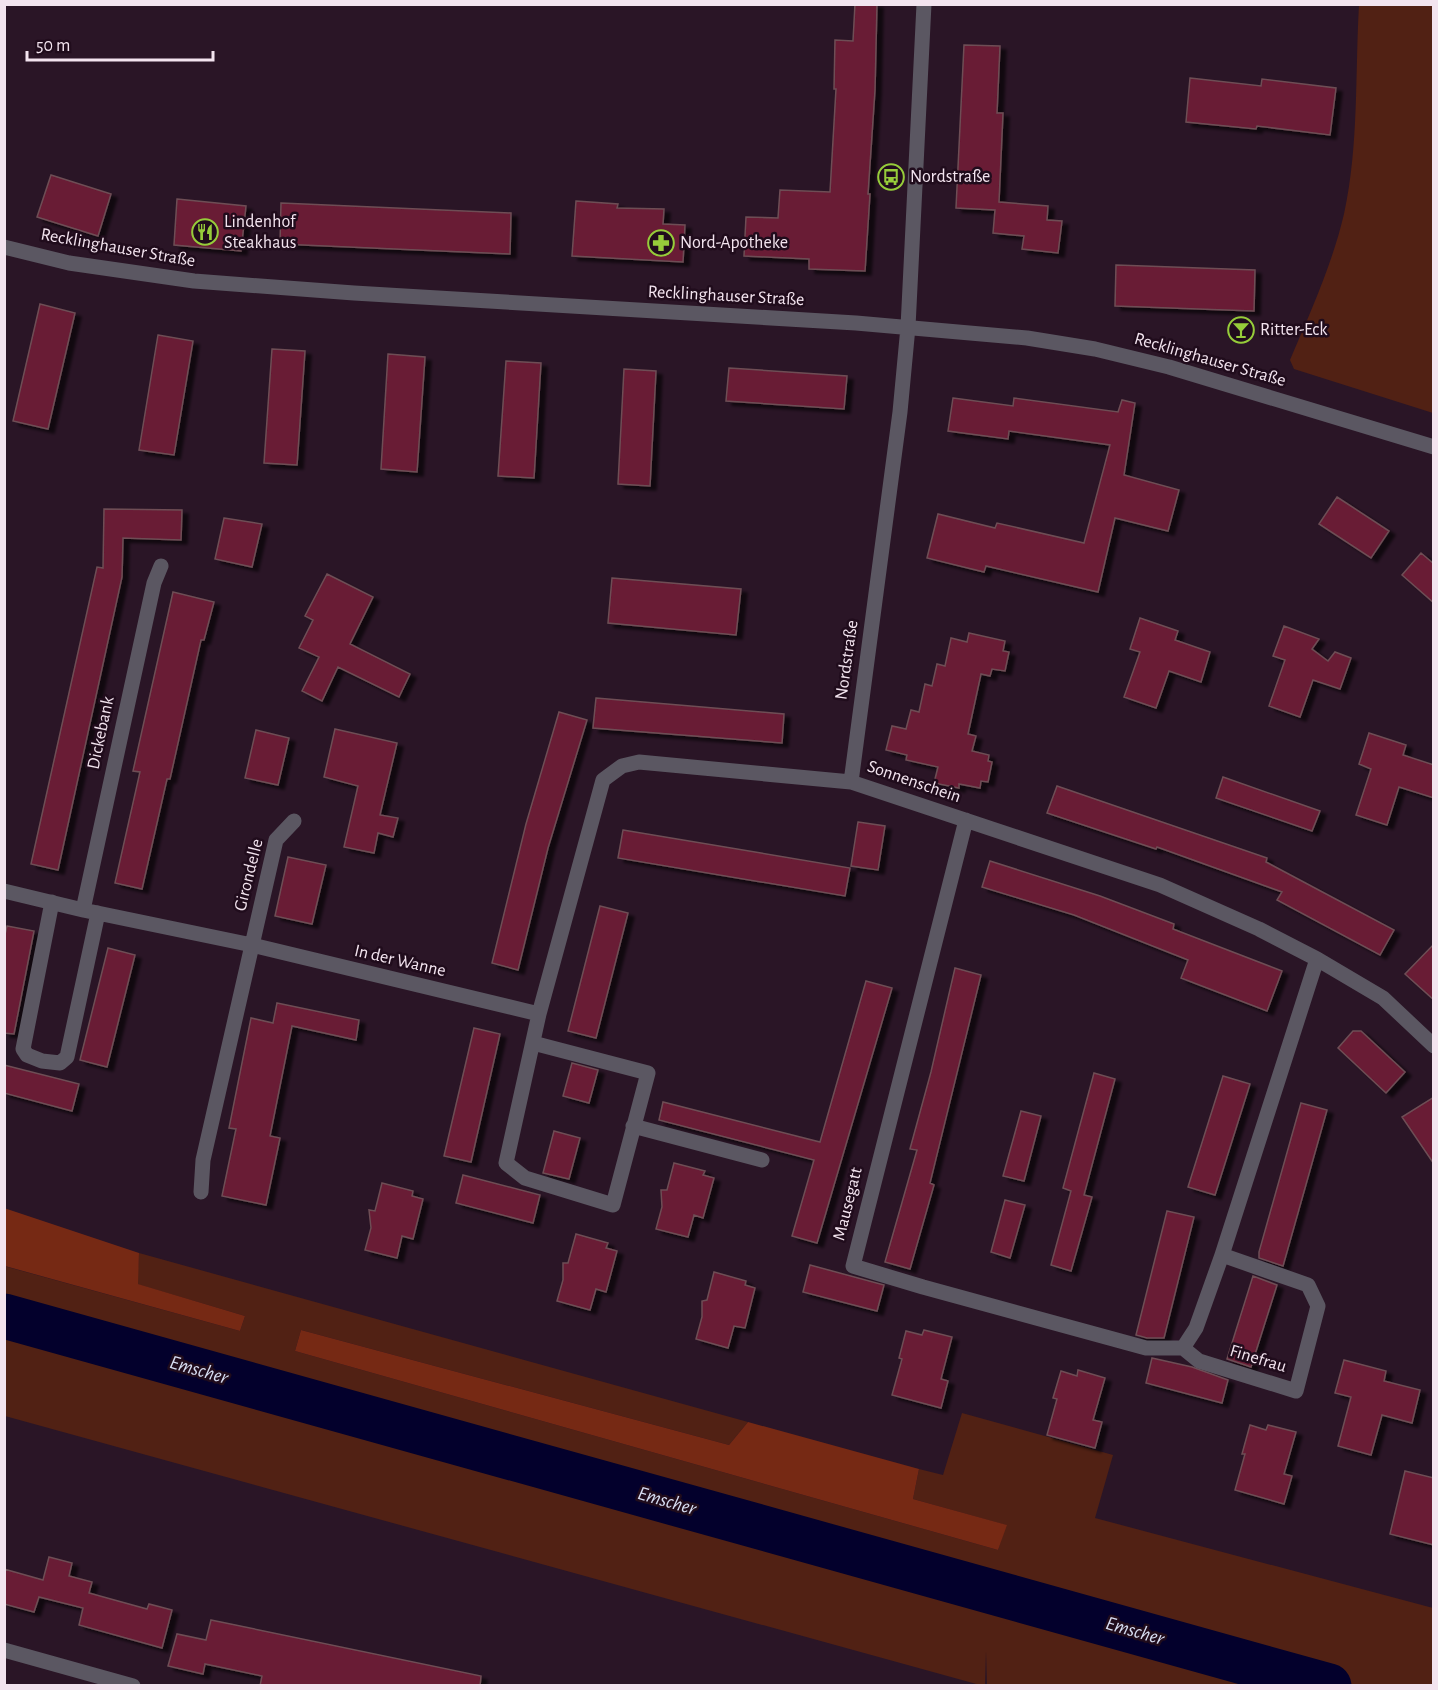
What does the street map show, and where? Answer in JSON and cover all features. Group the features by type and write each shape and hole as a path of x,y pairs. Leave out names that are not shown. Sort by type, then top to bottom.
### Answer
{"street":[{"name":"Nordstraße","path":"851,782 900,412 908,327 924,4"},
{"name":"Recklinghauser Straße","path":"4,247 69,262 194,281 908,327 1027,338 1095,349 1180,370 1434,447"},
{"name":"Dickebank","path":"52,902 23,1049 27,1055 42,1061 60,1062 67,1057 90,911 154,583 161,566"},
{"name":"Sonnenschein","path":"532,1043 648,1073 613,1205 525,1178 506,1163 532,1043 539,1014 603,780 622,766 639,762 851,782 1160,885 1259,929 1317,959 1383,998 1434,1046"},
{"name":"Girondelle","path":"252,945 276,840 294,820"},
{"name":"Mausegatt","path":"966,820 853,1266 1146,1348 1183,1348"},
{"name":"In der Wanne","path":"4,891 252,945 539,1014"},
{"path":"201,1192 203,1160 252,945"},
{"path":"1183,1348 1196,1328 1222,1255 1317,959"},
{"path":"633,1126 762,1160"},
{"name":"Finefrau","path":"1183,1348 1199,1361 1296,1391 1318,1306 1308,1286 1222,1255"},
{"path":"4,1650 133,1686"}],"shaded area":[{"path":"1359,5 1433,5 1433,413 1294,369 1290,360 1327,270 1344,214 1354,136"},
{"path":"4,1208 139,1253 138,1284 245,1316 240,1331 5,1266"},
{"path":"139,1253 748,1422 729,1445 301,1330 295,1351 998,1550 1006,1525 913,1499 919,1469 943,1475 962,1413 1113,1455 1095,1518 1433,1608 1433,1685 987,1685 986,1651 985,1685 980,1685 5,1416 4,1266 240,1331 245,1316 137,1284"},
{"path":"301,1330 729,1445 748,1422 919,1469 913,1499 1007,1525 998,1550 295,1351"}],"building":[{"path":"855,4 877,4 875,90 865,271 809,269 809,259 744,256 746,217 778,218 780,190 830,192 836,89 834,89 835,40 853,41"},
{"path":"964,45 1000,46 997,113 1003,113 999,202 1048,206 1047,220 1062,221 1058,253 1022,249 1024,236 993,233 995,210 956,208"},
{"path":"1190,78 1261,86 1262,79 1336,88 1330,135 1257,126 1256,129 1186,122"},
{"path":"51,175 111,194 98,236 37,217"},
{"path":"177,199 246,206 241,251 174,245"},
{"path":"576,201 618,204 617,208 664,209 663,224 685,225 683,262 572,256"},
{"path":"281,203 511,213 510,254 280,244"},
{"path":"1116,265 1255,270 1254,311 1115,306"},
{"path":"40,304 75,313 48,429 13,421"},
{"path":"158,335 193,341 174,455 139,450"},
{"path":"272,349 305,351 297,465 264,463"},
{"path":"388,354 425,357 417,472 381,469"},
{"path":"506,361 541,363 534,478 498,476"},
{"path":"729,368 847,376 844,409 726,401"},
{"path":"624,369 656,371 650,486 618,484"},
{"path":"953,398 1013,406 1014,398 1118,412 1122,400 1135,403 1124,475 1179,490 1168,531 1115,518 1098,592 986,566 984,572 927,558 938,514 995,528 997,523 1084,543 1110,445 1009,431 1008,439 948,431"},
{"path":"1337,497 1389,531 1371,558 1319,524"},
{"path":"104,509 182,510 181,540 123,538 122,577 58,870 31,864 97,567 103,568"},
{"path":"224,518 262,524 252,567 215,559"},
{"path":"1421,553 1434,564 1434,603 1402,575"},
{"path":"327,574 373,597 350,644 410,674 399,697 338,667 322,701 302,691 319,657 299,648 313,620 305,616"},
{"path":"612,578 741,589 736,635 608,623"},
{"path":"173,592 214,602 204,640 201,640 170,779 167,779 142,889 115,883 140,772 133,771"},
{"path":"1140,618 1178,631 1175,640 1210,652 1201,682 1169,671 1156,708 1124,697 1140,652 1130,649"},
{"path":"1284,626 1319,639 1312,649 1328,661 1335,652 1351,658 1340,689 1313,680 1300,717 1269,706 1285,660 1273,656"},
{"path":"969,633 1005,641 1003,651 1009,652 1005,671 992,669 990,676 981,674 968,734 976,736 972,751 989,755 988,761 992,762 988,782 981,781 980,788 959,784 959,788 934,783 938,767 906,760 907,755 886,750 892,726 906,729 911,710 919,712 925,684 932,686 937,664 945,666 951,638 967,642"},
{"path":"596,698 784,714 782,743 593,728"},
{"path":"559,712 587,720 548,848 518,970 492,963 526,824"},
{"path":"335,729 397,743 380,815 398,818 393,837 378,833 374,853 344,847 358,786 324,777"},
{"path":"256,730 289,738 278,785 245,778"},
{"path":"1369,733 1406,745 1403,755 1434,765 1434,798 1399,787 1387,825 1356,815 1371,769 1359,764"},
{"path":"1223,777 1320,811 1312,831 1216,798"},
{"path":"1057,786 1267,858 1266,862 1394,930 1380,955 1277,900 1282,892 1157,847 1156,849 1047,813"},
{"path":"858,822 885,826 878,870 851,866"},
{"path":"623,830 850,868 845,896 618,858"},
{"path":"288,857 326,865 312,924 275,916"},
{"path":"990,861 1100,896 1174,924 1173,929 1282,971 1267,1011 1181,978 1188,960 1074,915 982,887"},
{"path":"600,906 628,913 596,1038 568,1031"},
{"path":"7,926 34,931 14,1034 4,1033 4,939"},
{"path":"1434,944 1434,1000 1405,974"},
{"path":"108,948 135,955 107,1067 80,1060"},
{"path":"955,968 981,975 930,1183 934,1185 910,1269 885,1262 917,1150 910,1149 931,1072"},
{"path":"866,981 892,988 817,1243 792,1236 814,1160 659,1120 663,1102 820,1142"},
{"path":"277,1003 359,1020 356,1040 292,1026 270,1136 280,1138 266,1205 222,1196 236,1129 229,1128 251,1018 273,1023"},
{"path":"474,1028 500,1034 471,1162 444,1156"},
{"path":"1353,1031 1361,1031 1405,1072 1386,1093 1338,1048"},
{"path":"572,1063 598,1070 589,1103 563,1096"},
{"path":"4,1065 79,1084 72,1111 4,1093"},
{"path":"1094,1073 1115,1079 1084,1195 1092,1197 1071,1271 1051,1265 1071,1191 1063,1188"},
{"path":"1223,1076 1250,1084 1215,1195 1188,1187"},
{"path":"1434,1097 1434,1164 1402,1117"},
{"path":"1301,1103 1327,1110 1283,1266 1259,1258 1259,1252"},
{"path":"1021,1111 1041,1116 1024,1181 1003,1176"},
{"path":"554,1131 580,1138 569,1179 543,1173"},
{"path":"674,1163 705,1171 703,1175 714,1178 703,1218 694,1215 688,1237 656,1229 662,1207 661,1190 667,1190"},
{"path":"463,1175 540,1195 533,1223 456,1203"},
{"path":"382,1183 413,1191 412,1196 423,1199 413,1239 402,1236 397,1258 365,1250 371,1228 369,1210 375,1211"},
{"path":"1005,1200 1025,1205 1010,1258 991,1252"},
{"path":"1167,1211 1194,1217 1164,1338 1147,1338 1136,1335"},
{"path":"576,1234 608,1243 606,1248 617,1251 606,1292 596,1289 590,1310 557,1301 563,1280 563,1263 568,1263"},
{"path":"810,1265 884,1285 877,1311 803,1292"},
{"path":"714,1272 746,1281 745,1285 755,1288 745,1328 734,1326 728,1348 696,1339 702,1317 702,1301 707,1300"},
{"path":"1253,1276 1277,1285 1251,1367 1227,1359"},
{"path":"924,1330 952,1337 941,1379 948,1381 941,1408 892,1395 902,1359 899,1358 906,1331 922,1335"},
{"path":"1152,1358 1192,1367 1228,1380 1222,1403 1146,1383"},
{"path":"1344,1360 1386,1371 1384,1381 1420,1390 1412,1423 1382,1415 1371,1455 1338,1446 1351,1397 1335,1393"},
{"path":"1078,1370 1105,1378 1093,1420 1102,1422 1095,1448 1047,1435 1057,1399 1053,1398 1061,1371 1077,1376"},
{"path":"1250,1425 1266,1430 1268,1425 1296,1432 1284,1474 1292,1476 1284,1504 1235,1490"},
{"path":"1405,1471 1434,1478 1434,1545 1390,1534"},
{"path":"49,1557 72,1563 69,1576 92,1582 89,1593 147,1609 149,1604 172,1610 162,1648 79,1625 83,1608 39,1597 34,1612 4,1604 4,1569 43,1580"},
{"path":"211,1620 481,1676 480,1686 260,1686 262,1676 205,1664 203,1674 168,1666 177,1634 206,1640"}],"waterway":[{"name":"Emscher","path":"4,1316 1329,1686"}],"place":[{"name":"Nordstraße","path":"891,177"},
{"name":"Lindenhof Steakhaus","path":"205,232"},
{"name":"Nord-Apotheke","path":"661,243"},
{"name":"Ritter-Eck","path":"1241,330"}]}
